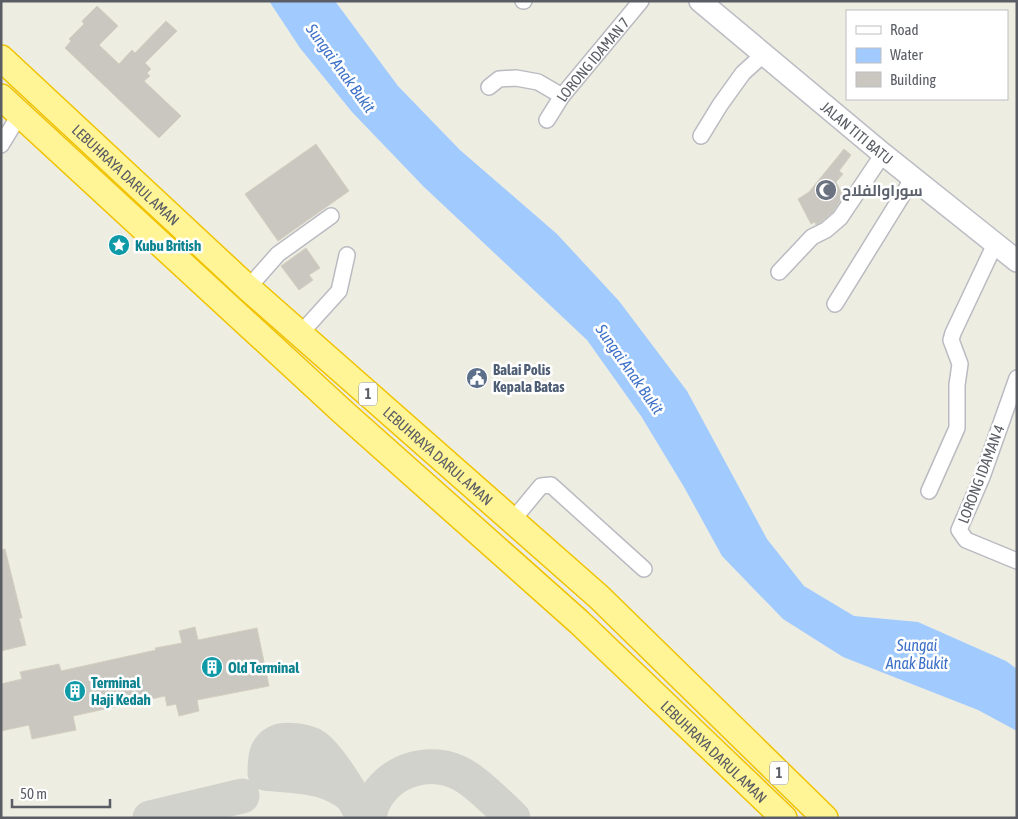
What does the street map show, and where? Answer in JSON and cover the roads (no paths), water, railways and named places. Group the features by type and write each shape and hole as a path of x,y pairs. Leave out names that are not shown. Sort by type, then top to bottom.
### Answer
{"highway":[{"name":"LEBUHRAYA DARUL AMAN","path":"1,58 248,288 599,597 825,818"},
{"name":"LEBUHRAYA DARUL AMAN","path":"1,97 344,413 579,622 784,818"},
{"path":"579,622 599,597"}],"main road":[{"name":"JALAN TITI BATU","path":"700,1 883,154 1017,261"}],"street":[{"name":"LORONG IDAMAN 7","path":"547,120 562,96 641,1"},
{"path":"701,136 743,73 764,54"},
{"path":"489,87 499,79 516,78 538,82 562,96"},
{"path":"1,145 20,114"},
{"path":"779,272 812,237 826,230 840,218 883,154"},
{"path":"835,304 913,178"},
{"path":"248,288 278,254 331,216"},
{"path":"929,491 957,428 960,364 952,340 953,332 995,244"},
{"path":"300,334 339,291 347,255"},
{"name":"LORONG IDAMAN 4","path":"1017,378 982,477 960,530 966,540 1017,561"},
{"path":"512,520 541,486 551,485 644,569"}],"water":[{"name":"Sungai Anak Bukit","path":"269,1 335,1 398,86 460,150 557,234 619,301 687,391 767,539 804,586 854,616 918,622 1006,661 1017,669 1017,731 978,710 843,657 783,619 722,556 684,487 641,416 587,340 424,187 352,112 300,48"}],"place":[{"name":"سوراوالفلاح","path":"826,190"},
{"name":"Kubu British","path":"119,245"},
{"name":"Balai Polis Kepala Batas","path":"477,378"},
{"name":"Old Terminal","path":"212,667"},
{"name":"Terminal Haji Kedah","path":"75,691"}]}
